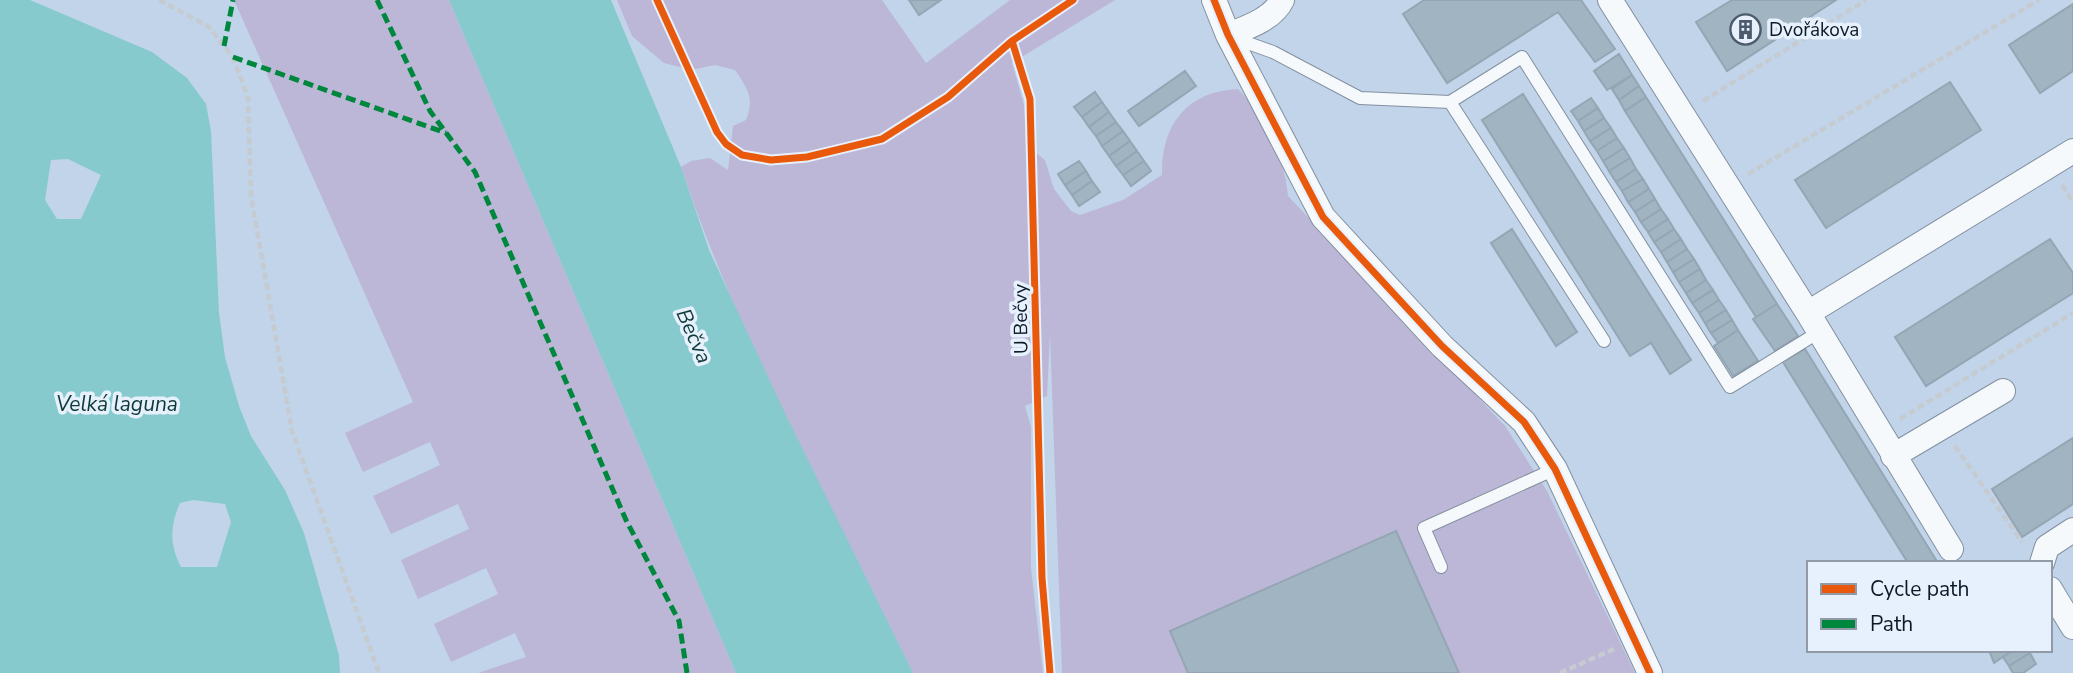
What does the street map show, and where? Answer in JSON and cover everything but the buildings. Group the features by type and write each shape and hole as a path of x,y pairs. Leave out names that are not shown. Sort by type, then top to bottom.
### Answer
{"street":[{"path":"1214,0 1228,35 1323,217 1442,346 1524,422 1555,469 1650,673"},
{"path":"1228,35 1257,23 1279,6 1282,0"},
{"path":"1610,0 1814,323 1878,433 1951,549"},
{"path":"1814,323 2073,151"},
{"path":"1894,456 2003,391"},
{"path":"2042,559 2047,547 2073,530"},
{"path":"2052,594 2065,626"}],"lane":[{"path":"1228,35 1273,52 1360,98 1450,102 1522,57 1731,387 1814,323"},
{"path":"1450,102 1604,341"},
{"path":"1441,567 1424,528 1555,469"}],"path":[{"path":"159,0 208,26 233,57 248,98 251,195 292,431 379,673"},
{"path":"1681,115 1866,0"},
{"path":"1726,187 2039,0"},
{"path":"1878,433 2073,313"},
{"path":"1943,427 2026,547 2042,559"},
{"path":"1560,673 1635,640"}],"shaded area":[{"path":"234,0 449,0 736,673 478,673 526,657 515,633 451,662 434,624 498,594 486,568 418,599 401,560 469,529 458,504 391,534 373,496 440,465 430,442 363,472 345,433 413,402"},
{"path":"617,0 882,0 926,63 1010,0 1115,0 1012,63 1024,105 1026,145 1045,160 1054,189 1071,211 1080,215 1123,200 1162,175 1166,141 1180,114 1204,96 1238,89 1266,125 1283,167 1288,196 1505,426 1547,491 1635,673 1062,673 1050,333 1047,396 1025,406 1031,427 1031,568 1043,673 913,673 759,360 731,297 681,167 691,161 710,158 728,170 733,126 746,120 749,112 750,99 746,88 735,70 715,65 691,70 664,63 632,36"}],"water":[{"name":"Velká laguna","path":"0,0 30,0 152,52 187,78 206,104 211,131 219,313 225,357 251,436 285,490 304,533 339,655 340,673 0,673","holes":["68,159 101,175 81,219 57,219 45,200 51,160","193,500 225,504 231,522 217,567 181,567 177,559 172,535 174,519 180,503"]},
{"name":"Bečva","path":"449,0 611,0 681,167 709,250 785,413 913,673 736,673"}],"marked path":[{"path":"224,46 233,0"},
{"path":"377,0 430,111 475,172 626,520 679,621 687,673"},
{"path":"233,57 446,133"}],"cycle path":[{"path":"657,0 717,132 726,144 742,155 771,160 807,157 882,139 948,97 1012,41 1073,0"},
{"path":"1214,0 1228,35 1323,217 1442,346 1524,422 1555,469 1650,673"},
{"name":"U Bečvy","path":"1012,41 1030,99 1042,578 1050,673"}],"place":[{"name":"Dvořákova","path":"1746,29"}]}
